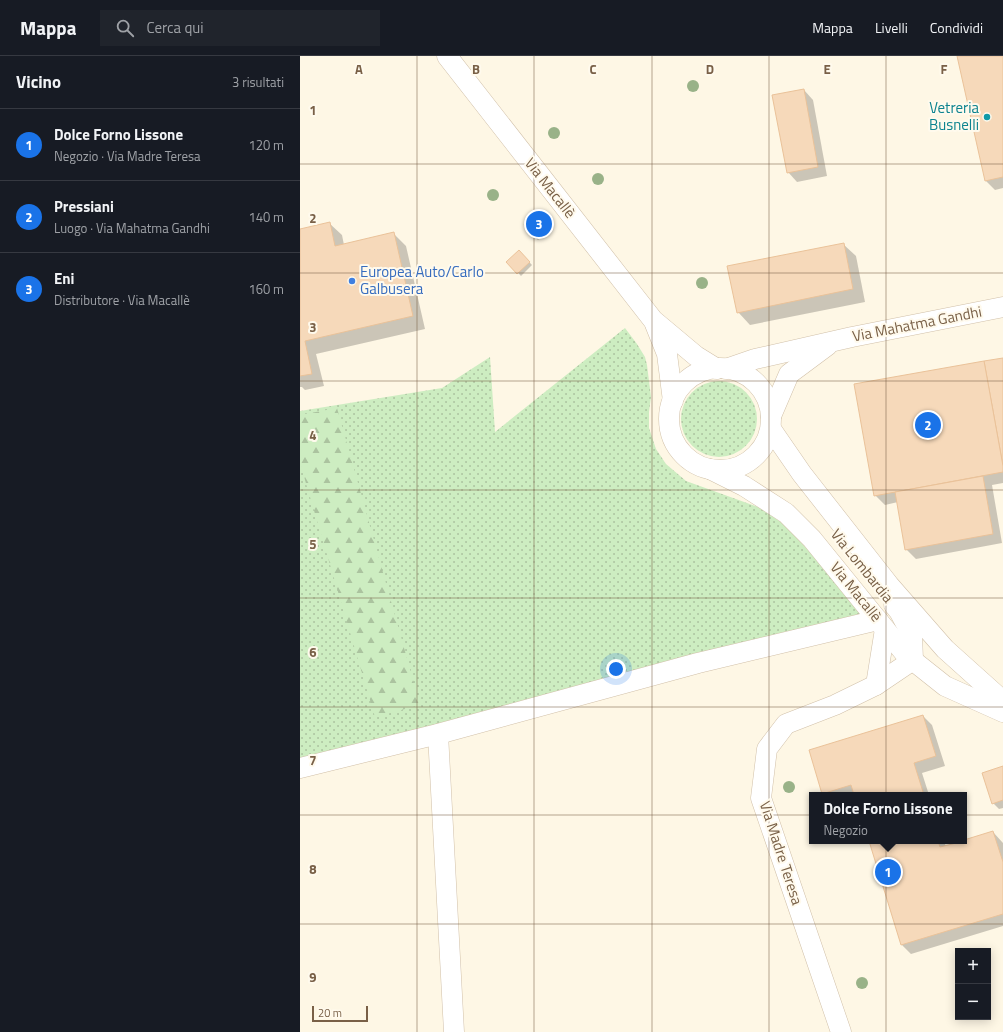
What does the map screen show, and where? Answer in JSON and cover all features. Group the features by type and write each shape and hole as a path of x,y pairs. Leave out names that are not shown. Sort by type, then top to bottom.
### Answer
{"street":[{"name":"Via Macallè","path":"447,56 653,320 696,356 721,369"},
{"name":"Via Mahatma Gandhi","path":"721,369 755,359 832,342 1003,307"},
{"name":"Via Macallè","path":"653,320 667,354 673,401"},
{"name":"Via Mahatma Gandhi","path":"771,422 789,374 832,342"},
{"path":"721,369 742,373 750,378 762,390 769,404 771,422 766,441 755,457 740,466 728,470 710,469 697,464 686,456 679,449 673,438 670,420 673,401 678,391 686,383 701,373 721,369"},
{"name":"Via Macallè","path":"771,422 802,474 889,585 944,648 998,701"},
{"name":"Via Macallè","path":"710,469 744,486 786,513 812,538 906,655 944,686 998,701"},
{"name":"Via Lombardia","path":"802,474 831,528 899,611 912,635 912,660"},
{"path":"300,768 438,734 698,663 882,624 876,685"},
{"name":"Via Madre Teresa","path":"841,1032 761,798 767,749 786,724 835,705 876,685 912,660"},
{"path":"998,701 1003,724"},
{"path":"438,734 454,1032"}],"green space":[{"path":"625,328 645,357 651,397 649,428 656,449 666,464 686,481 758,507 784,524 881,629 702,670 300,777 300,411 442,388 490,357 495,432"},
{"path":"711,381 727,381 740,387 751,398 757,411 755,434 740,451 727,457 711,457 698,451 683,434 681,427 681,411 687,398 704,383"},
{"path":"337,408 420,705 375,717 300,463 300,415"}],"building":[{"name":"Vetreria Busnelli","path":"957,56 1003,56 1003,177 985,181"},
{"path":"804,89 818,167 787,173 772,95"},
{"path":"542,210 552,224 535,238 524,224"},
{"name":"Europea Auto/Carlo Galbusera","path":"330,222 335,246 394,232 413,316 305,341 312,374 300,376 300,229"},
{"path":"844,243 853,289 737,313 727,266"},
{"path":"519,250 530,262 517,274 506,262"},
{"path":"1003,358 1003,466 984,361"},
{"path":"984,361 1003,472 874,496 854,384"},
{"path":"983,476 993,534 905,550 895,492"},
{"path":"923,715 936,756 914,763 923,792 853,792 851,785 828,792 821,792 809,750"},
{"path":"1003,766 1003,800 992,804 982,773"},
{"path":"993,831 1003,862 1003,914 901,945 870,844 939,844 940,847 952,844 967,844 967,839"}],"place":[{"name":"Vetreria Busnelli","path":"987,117"},
{"name":"Eni","path":"539,224"},
{"name":"Europea Auto/Carlo Galbusera","path":"352,281"},
{"name":"Pressiani","path":"928,425"},
{"name":"Dolce Forno Lissone","path":"888,872"}]}
